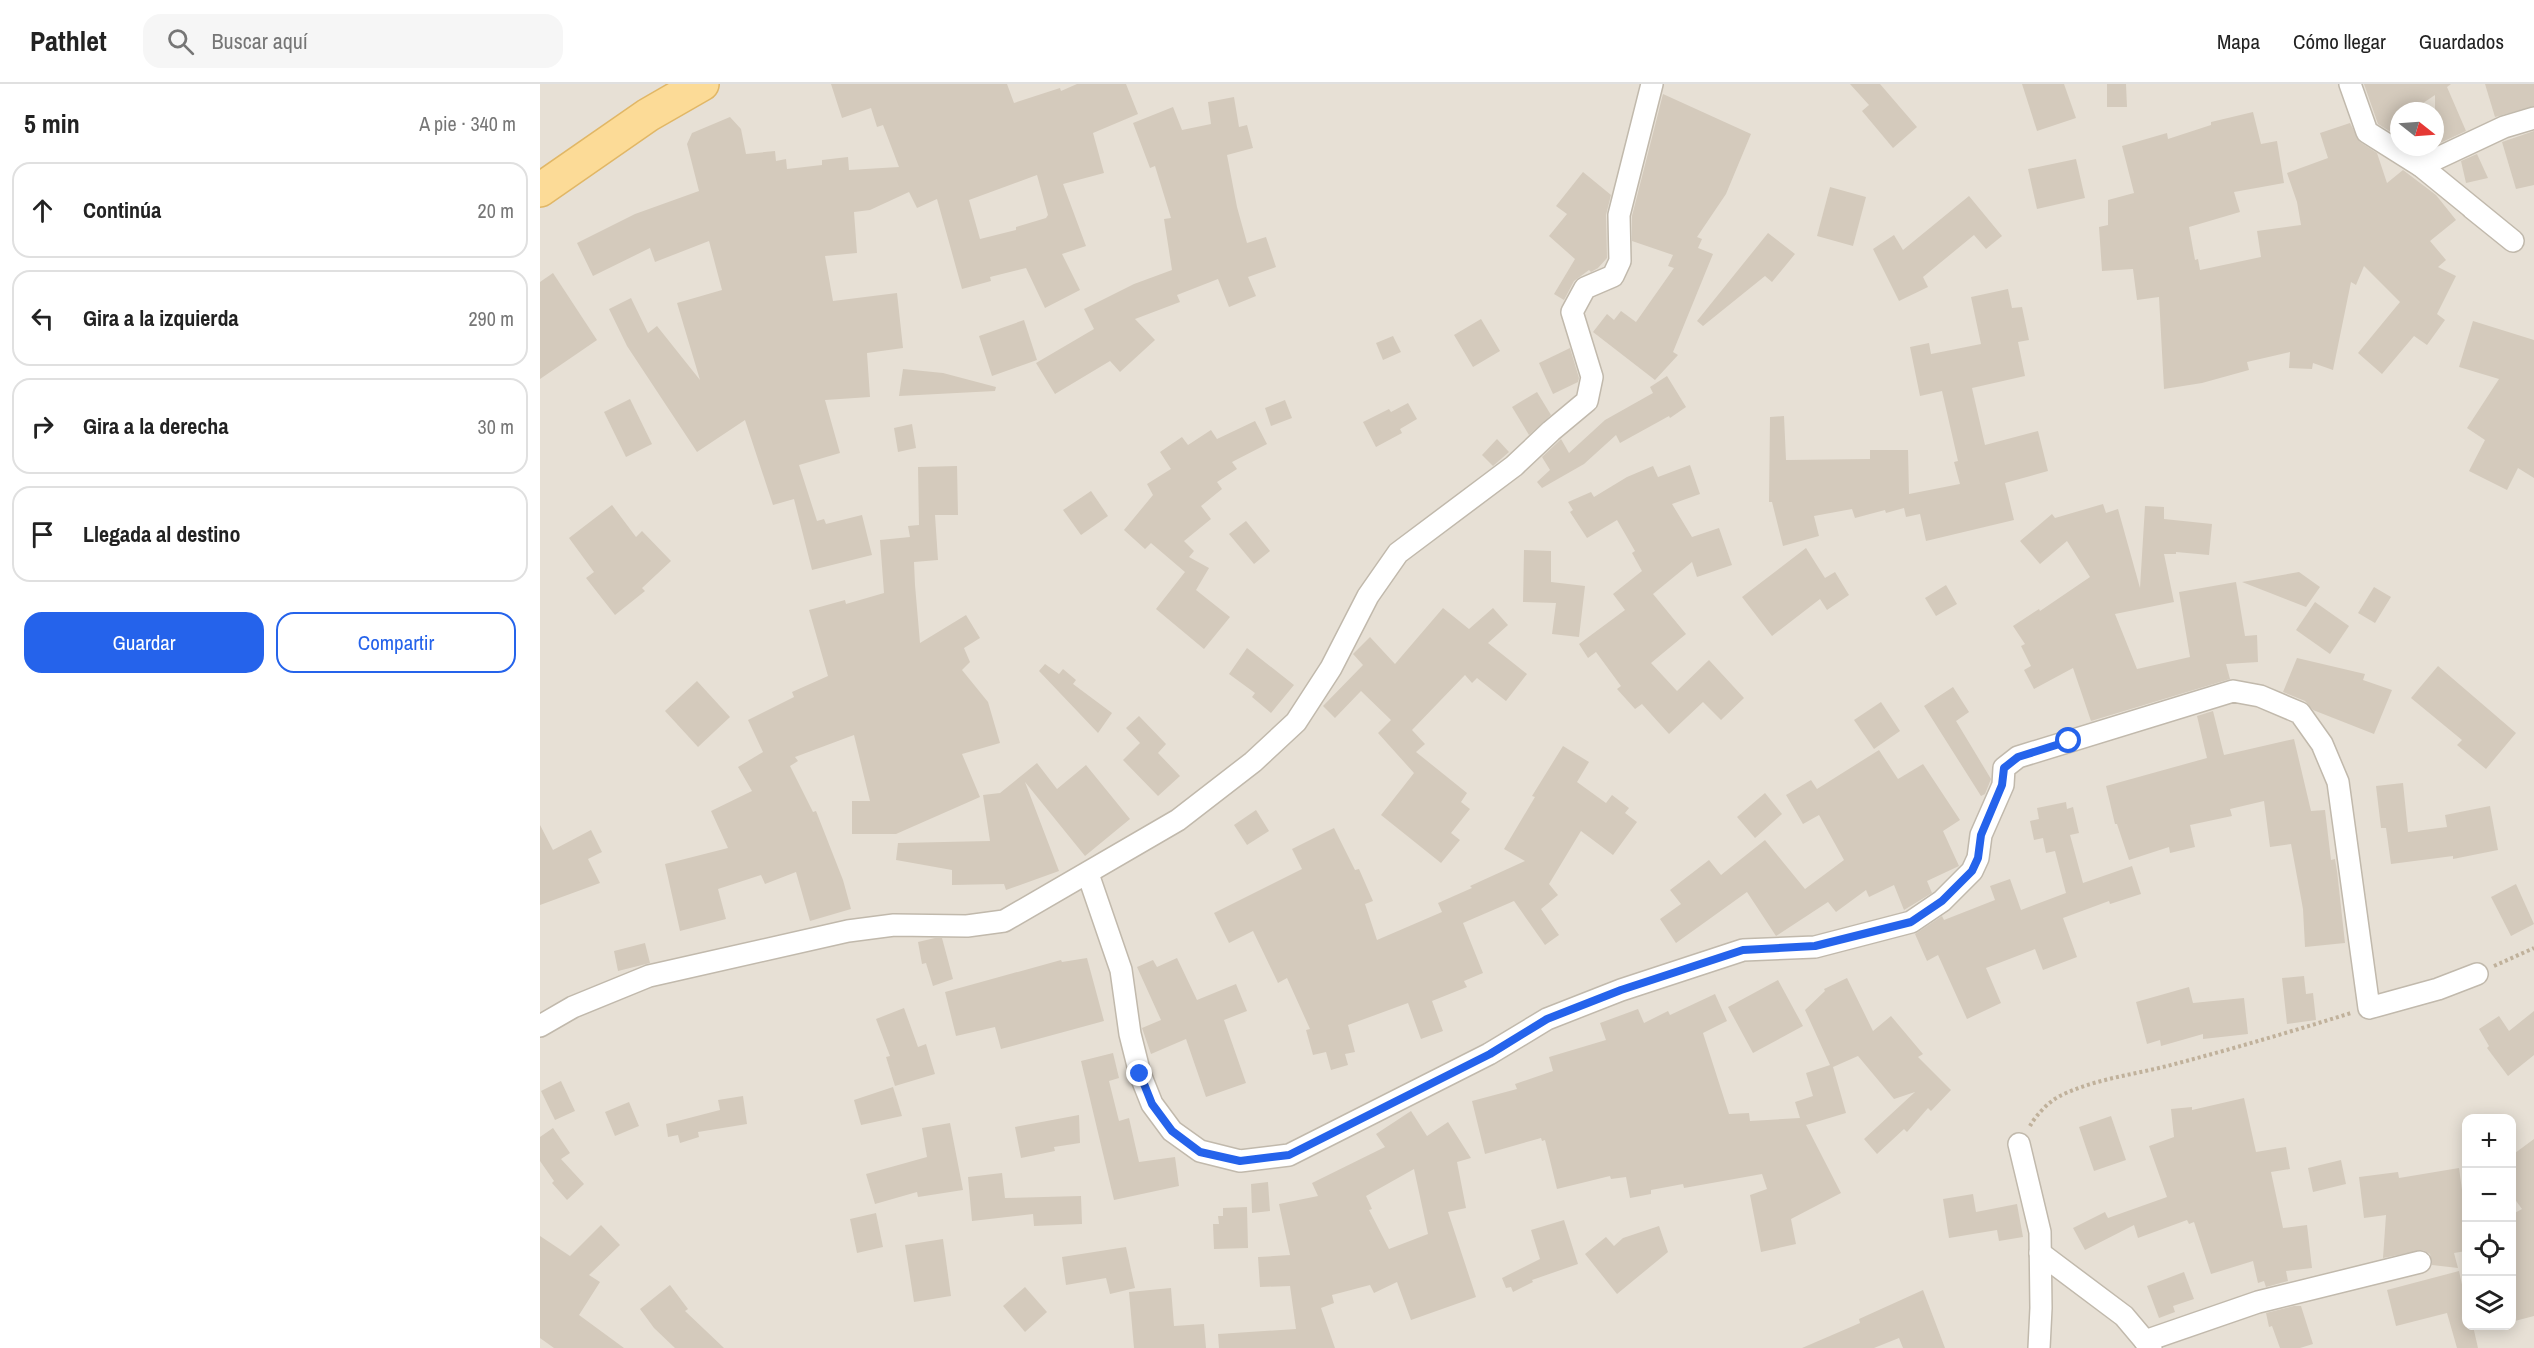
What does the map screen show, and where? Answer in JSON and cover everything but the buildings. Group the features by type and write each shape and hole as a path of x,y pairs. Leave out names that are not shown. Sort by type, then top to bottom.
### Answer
{"main road":[{"path":"540,190 648,116 702,84"}],"street":[{"path":"540,1026 573,1007 649,976 848,931 894,925 967,926 1004,921 1179,820 1253,762 1296,722 1331,668 1368,596 1398,553 1514,466 1587,401 1592,377 1572,312 1585,288 1612,276 1620,261 1620,216 1652,84"},
{"path":"2350,84 2367,132 2421,166 2513,241 2472,208"},
{"path":"2421,166 2504,127 2534,118"},
{"path":"1088,874 1121,970 1130,1034 1140,1074 1152,1104 1172,1131 1200,1152 1240,1161 1289,1155 1490,1054 1547,1019 1621,990 1743,950 1815,946 1911,922 1942,901 1972,871 1978,858 1981,835 2002,785 2004,768 2018,757 2233,691 2260,696 2300,713 2322,744 2338,782 2369,1008 2438,989 2477,974"},
{"path":"2019,1144 2040,1232 2039,1348"},
{"path":"2040,1253 2124,1316 2148,1344 2258,1302 2420,1262"}],"path":[{"path":"2477,974 2534,948"},
{"path":"2019,1144 2035,1118 2059,1095 2100,1081 2139,1074 2245,1046 2369,1008"}],"shaded area":[{"path":"540,84 2534,84 2534,1348 540,1348"}],"route":[{"path":"1140,1074 1152,1104 1172,1131 1200,1152 1240,1161 1289,1155 1490,1054 1547,1019 1621,990 1743,950 1815,946 1911,922 1942,901 1972,871 1978,858 1981,835 2002,785 2004,768 2018,757 2069,741"}]}
